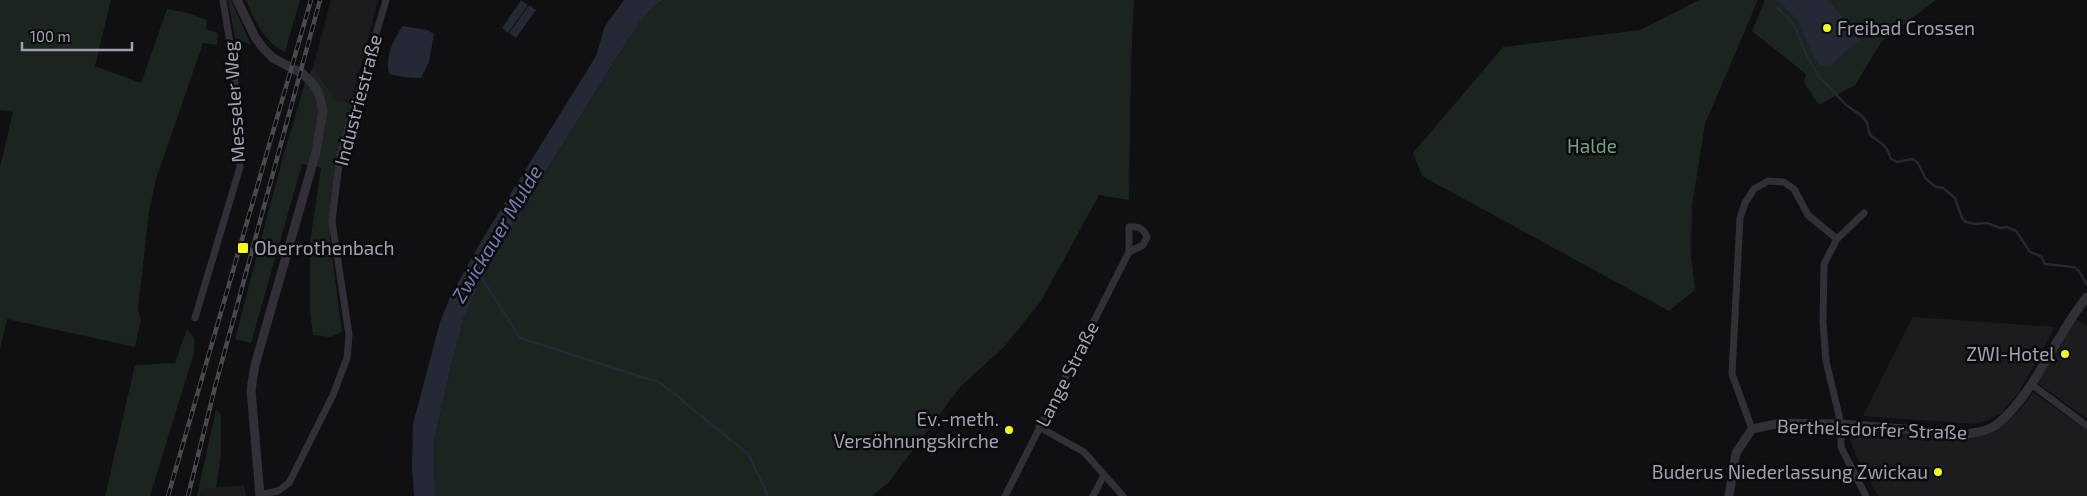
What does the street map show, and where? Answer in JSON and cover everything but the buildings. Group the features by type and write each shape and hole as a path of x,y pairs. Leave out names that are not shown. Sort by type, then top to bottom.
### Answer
{"street":[{"name":"Messeler Weg","path":"195,318 240,167 234,68 223,0"},
{"path":"237,0 255,37 263,48 273,58 303,74 314,85 319,94 323,110 316,152 254,373 251,390 260,495"},
{"name":"Industriestraße","path":"260,495 278,491 289,483 333,395 347,358 349,335 332,221 340,155 386,0"},
{"path":"1752,429 1732,374 1740,218 1745,203 1754,188 1768,181 1784,182 1794,189 1808,215 1837,239"},
{"path":"1857,496 1866,496 1841,447 1841,424 1826,361 1823,322 1824,264 1837,239 1864,213"},
{"name":"Lange Straße","path":"1005,496 1129,252"},
{"name":"Berthelsdorfer Straße","path":"1729,496 1736,453 1752,429 1781,422 1841,424 1967,434 1995,426 2014,408 2031,384 2073,313 2087,296"},
{"path":"2031,384 2087,426"},
{"path":"1039,427 1084,452 1123,496"},
{"path":"1093,496 1104,474"}],"shaded area":[{"path":"331,0 378,0 351,103 336,100 313,67"},
{"path":"1913,317 2055,327 2018,394 2000,414 1985,421 1973,424 1863,416"},
{"path":"2073,317 2087,326 2087,419 2036,382"},
{"path":"2033,392 2087,431 2087,496 1878,496 1856,456 1849,438 1852,434 1860,431 1963,438 2003,424 2018,412"},
{"path":"244,485 246,496 200,496 201,489"}],"green space":[{"path":"0,0 111,0 95,66 141,83 167,9 188,13 207,20 206,29 218,33 217,45 203,43 156,179 149,211 138,309 141,320 135,347 7,319 0,349 0,167 13,112 0,110"},
{"path":"228,0 231,0 251,45 235,38"},
{"path":"246,0 300,0 285,52 266,37"},
{"path":"664,0 1134,0 1129,200 1099,195 1041,301 1004,347 961,386 889,482 872,496 435,496 434,442 449,374 464,317 486,268 640,22 655,5"},
{"name":"Halde","path":"1699,0 1758,0 1705,124 1692,206 1691,255 1695,290 1669,311 1422,176 1413,153 1503,47 1640,30"},
{"path":"1765,0 1936,0 1882,41 1855,85 1819,105 1804,83 1806,74 1752,31"},
{"path":"313,67 336,100 351,103 331,204 330,240 342,332 331,337 313,335 310,311 310,242 321,168 302,164 251,343 235,339 281,164 305,83"},
{"path":"187,329 194,338 194,353 150,496 105,496 135,365 175,363"},
{"path":"216,410 221,415 221,454 216,488 201,489 200,496 197,496"}],"water":[{"path":"521,0 528,5 508,33 502,28"},
{"name":"Zwickauer Mulde","path":"624,0 664,0 655,5 640,22 486,268 464,317 449,374 434,442 435,496 414,496 412,469 413,424 440,322 451,295 483,238 596,56 605,26"},
{"name":"Freibad Crossen","path":"1778,0 1828,0 1861,38 1830,66 1820,65 1812,54 1798,20"},
{"path":"529,5 536,10 516,38 509,33"},
{"path":"403,26 427,30 434,34 429,62 421,78 389,74 389,55 396,37"}],"waterway":[{"path":"1778,8 1795,27 1806,54 1818,75 1846,105 1862,116 1867,123 1870,135 1885,147 1891,159 1897,162 1913,159 1918,163 1926,179 1936,187 1943,188 1955,198 1962,218 1966,222 1975,224 1987,223 2016,231 2030,252 2041,256 2045,264 2074,267 2079,271 2087,285"},
{"name":"Zwickauer Mulde","path":"480,275 520,338 661,383 749,455 768,496"}],"railway":[{"path":"168,496 311,0"},
{"path":"188,496 215,387 320,0"}],"place":[{"name":"Freibad Crossen","path":"1827,28"},
{"name":"Oberrothenbach","path":"243,248"},
{"name":"ZWI-Hotel","path":"2065,354"},
{"name":"Ev.-meth. Versöhnungskirche","path":"1009,430"},
{"name":"Buderus Niederlassung Zwickau","path":"1938,472"}]}
